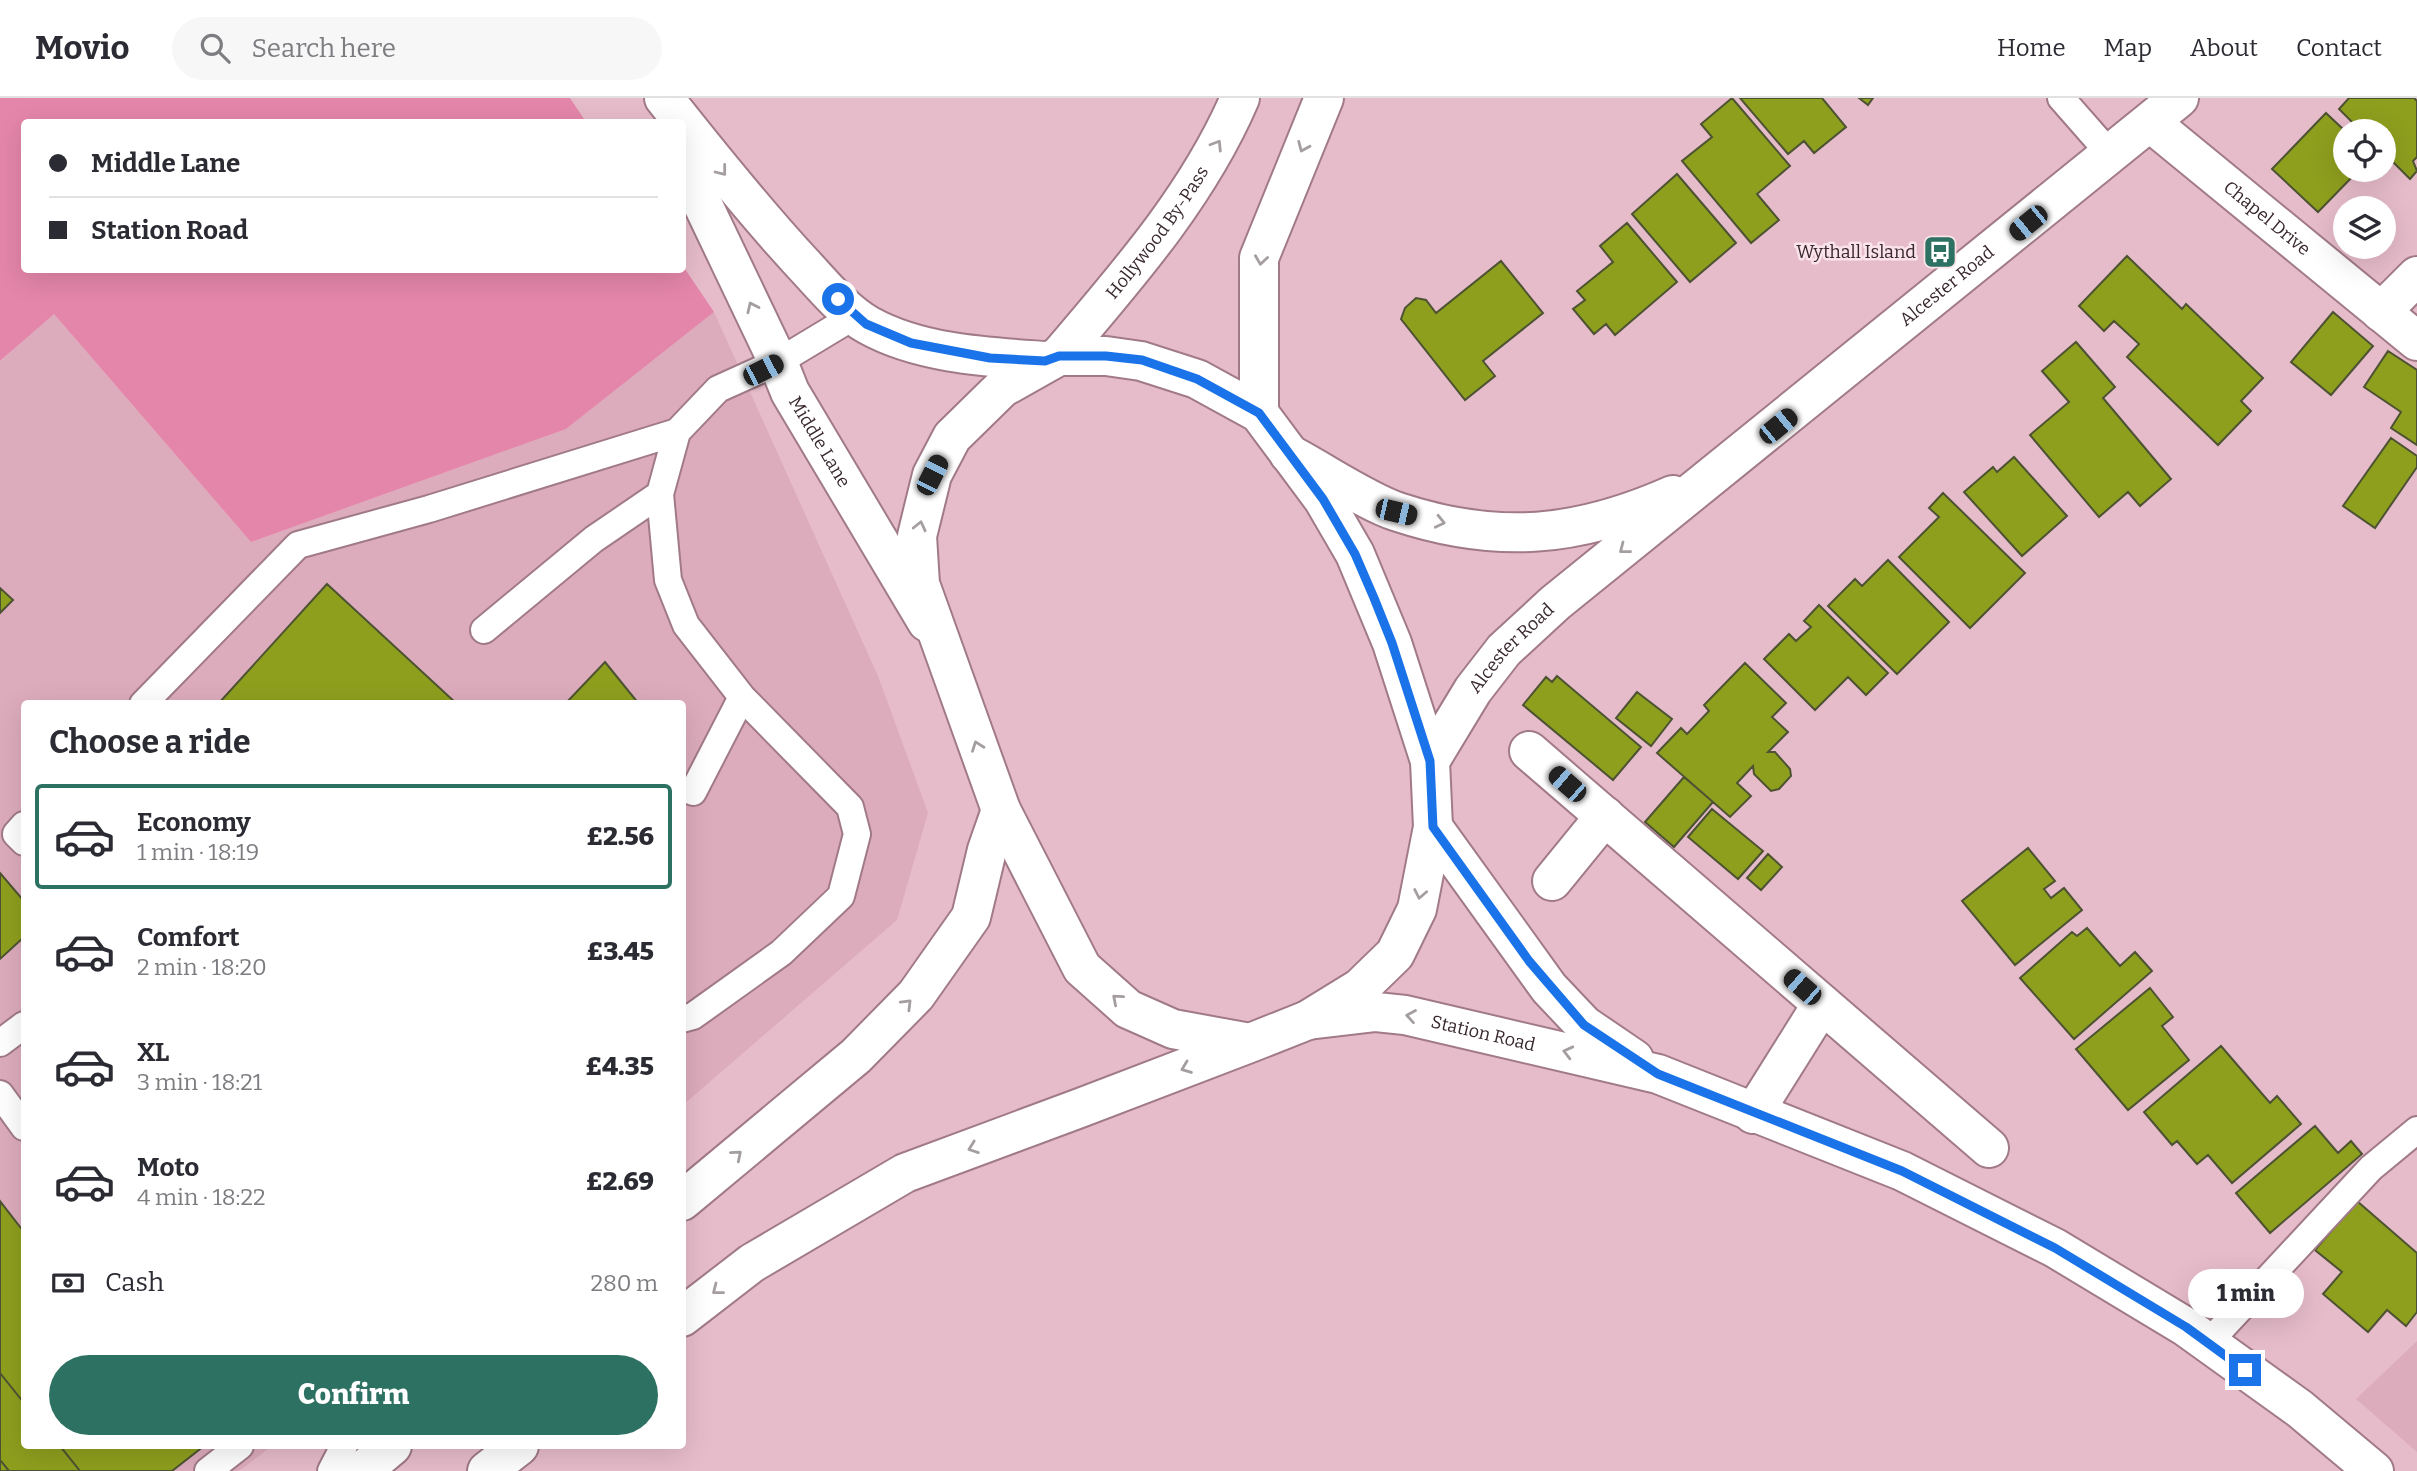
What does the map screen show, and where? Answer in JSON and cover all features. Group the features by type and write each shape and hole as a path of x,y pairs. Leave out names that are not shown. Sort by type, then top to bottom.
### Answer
{"main road":[{"path":"648,98 660,119"},
{"path":"664,98 681,119"},
{"name":"Hollywood By-Pass","path":"1052,358 1154,245 1225,132 1240,98"},
{"path":"1259,413 1259,258 1324,98"},
{"name":"Alcester Road","path":"1430,761 1473,690 1504,650 1555,603 1716,476 2179,98"},
{"name":"Chapel Drive","path":"2151,123 2417,341"},
{"path":"686,126 749,206 821,284 866,324 911,343 990,358 1106,356 1142,360 1197,379 1259,413 1323,499 1355,554 1392,643 1430,761 1433,827 1417,909 1395,954 1360,988 1308,1020 1250,1044 905,1173 752,1263 686,1314"},
{"name":"Middle Lane","path":"686,169 790,392 938,640"},
{"path":"2381,312 2417,276"},
{"path":"1052,358 1002,388 952,437 932,475 917,536 920,584 1001,810 1082,968 1128,1009 1173,1029 1250,1044"},
{"name":"Alcester Road","path":"1289,454 1396,512 1500,534 1569,530 1642,509 1716,476"},
{"path":"1529,751 1989,1147"},
{"path":"686,1197 856,1056 916,995 971,917 987,850 1001,810"},
{"path":"1552,881 1605,816"},
{"name":"Station Road","path":"1433,827 1549,988 1584,1025 1658,1074"},
{"path":"1753,1114 1822,1004"},
{"name":"Station Road","path":"1308,1020 1376,1012 1405,1015 1658,1074 1902,1171 2055,1248 2208,1343 2300,1409 2374,1471"},
{"path":"362,1471 388,1449"},
{"path":"486,1471 515,1449"}],"lane":[{"path":"2061,98 2111,155"},
{"path":"686,1018 693,1016 780,953 841,896 858,834 850,807 742,697 686,625 668,580 660,494 677,432 718,389 778,362 856,315"},
{"path":"147,700 298,545 429,509 677,432"},
{"path":"484,630 594,539 660,494"},
{"path":"693,792 742,697"},
{"path":"0,1043 21,1027"},
{"path":"0,1094 21,1122"},
{"path":"2208,1343 2371,1168 2417,1130"},
{"path":"208,1471 236,1449"},
{"path":"331,1471 342,1449"}],"shaded area":[{"path":"0,98 570,98 584,119 21,119 21,273 686,273 686,270 714,312 566,429 251,542 54,314 0,361"},
{"path":"714,312 878,676 928,813 897,920 686,1102 686,700 21,700 21,1449 268,1449 239,1471 0,1471 0,362 53,313 251,542 566,429"},
{"path":"2417,1341 2417,1452 2356,1399"}],"building":[{"path":"1732,98 1790,166 1757,194 1779,220 1751,243 1682,161 1712,137 1701,124"},
{"path":"1740,98 1822,98 1846,127 1814,153 1804,141 1788,154"},
{"path":"1859,98 1873,98 1868,105"},
{"path":"2349,98 2414,98 2417,101 2417,157 2413,161 2417,171 2410,179 2396,165 2396,119 2349,119 2339,109"},
{"path":"2326,113 2333,120 2333,182 2347,182 2318,212 2272,169"},
{"path":"1677,174 1736,243 1690,282 1632,214"},
{"path":"1627,223 1677,282 1615,335 1606,324 1594,334 1573,309 1585,300 1577,291 1613,262 1600,246"},
{"path":"2127,256 2182,309 2186,304 2263,378 2241,401 2251,411 2218,445 2127,357 2139,344 2114,321 2104,331 2079,306"},
{"path":"1501,261 1543,313 1483,361 1495,376 1465,400 1401,319 1405,308 1416,298 1426,300 1436,313"},
{"path":"2333,312 2373,346 2331,395 2291,362"},
{"path":"2076,342 2115,387 2103,398 2171,479 2140,506 2128,492 2099,517 2030,435 2069,402 2042,371"},
{"path":"2388,351 2417,370 2417,445 2391,428 2401,412 2364,387"},
{"path":"2391,438 2417,456 2417,467 2375,528 2343,506"},
{"path":"2014,457 2067,516 2022,556 1964,492 1993,467 1997,472"},
{"path":"1943,493 2025,573 1970,628 1899,557 1939,517 1929,508"},
{"path":"1888,560 1949,622 1897,674 1828,606 1855,579 1862,586"},
{"path":"327,584 453,700 222,700"},
{"path":"0,588 13,600 0,613"},
{"path":"1819,605 1888,673 1866,695 1848,677 1815,710 1764,659 1789,634 1796,641 1811,627 1804,621"},
{"path":"605,662 636,700 569,700"},
{"path":"1745,663 1786,703 1772,717 1788,732 1768,752 1775,752 1790,769 1791,776 1779,789 1771,791 1754,774 1753,766 1737,783 1751,796 1730,817 1657,753 1681,728 1687,734 1709,711 1704,705"},
{"path":"1557,676 1641,747 1613,780 1523,705 1546,677 1552,682"},
{"path":"1637,692 1672,719 1651,746 1616,718"},
{"path":"1684,777 1713,802 1674,847 1645,822"},
{"path":"1712,809 1763,851 1738,879 1688,837"},
{"path":"2028,848 2055,881 2044,889 2051,898 2064,888 2082,910 2015,965 1962,901"},
{"path":"1768,854 1782,867 1761,890 1747,878"},
{"path":"0,873 21,898 21,940 0,959"},
{"path":"2087,928 2120,966 2135,952 2152,971 2074,1039 2020,978 2072,932 2077,936"},
{"path":"2150,988 2173,1017 2162,1026 2189,1060 2128,1110 2076,1049"},
{"path":"2221,1046 2270,1103 2277,1096 2301,1124 2232,1183 2208,1155 2197,1164 2177,1141 2172,1145 2144,1112"},
{"path":"2315,1126 2338,1153 2351,1141 2362,1154 2270,1233 2236,1193"},
{"path":"0,1201 21,1228 21,1399 0,1373"},
{"path":"2357,1201 2417,1253 2417,1312 2406,1326 2387,1310 2368,1332 2323,1294 2342,1272 2315,1250"},
{"path":"0,1373 21,1399 21,1449 62,1449 80,1471 9,1471 0,1460"},
{"path":"62,1449 200,1449 172,1471 80,1471"},
{"path":"0,1460 9,1471 0,1471"}],"place":[{"name":"Wythall Island","path":"1940,252"}],"route":[{"path":"838,299 866,324 911,343 990,358 1045,361 1059,356 1106,356 1142,360 1197,379 1259,413 1323,499 1355,554 1374,598 1392,643 1430,761 1433,827 1549,988 1584,1025 1658,1074 1902,1171 2055,1248 2186,1327 2245,1370"}]}
